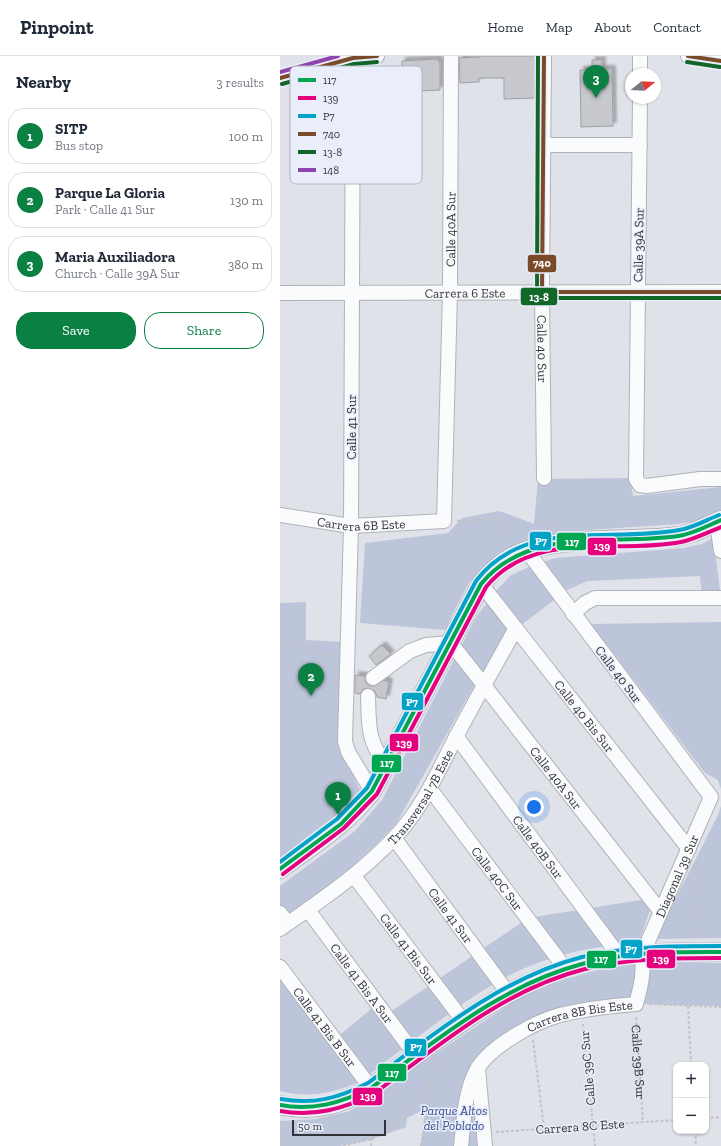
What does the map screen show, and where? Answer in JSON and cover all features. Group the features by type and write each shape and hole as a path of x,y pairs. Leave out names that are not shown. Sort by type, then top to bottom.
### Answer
{"main road":[{"path":"280,870 345,822 361,806 372,791 482,584 497,567 524,552 545,546 564,543 659,539 680,536 719,522"},
{"path":"280,1105 302,1109 338,1104 371,1088 416,1056 464,1030 508,993 571,967 620,957 718,952"}],"street":[{"path":"322,66 353,57 376,56"},
{"name":"Calle 40A Sur","path":"444,521 450,292 451,56"},
{"name":"Calle 40 Sur","path":"544,56 542,292 544,478"},
{"path":"640,56 640,68"},
{"path":"688,56 721,62"},
{"path":"280,78 290,75"},
{"name":"Calle 39A Sur","path":"640,104 636,478 642,485 647,486 700,478 721,479"},
{"path":"543,145 640,145"},
{"name":"Calle 41 Sur","path":"352,184 351,526 345,741 348,752 372,791"},
{"name":"Carrera 6 Este","path":"280,293 721,292"},
{"name":"Carrera 6B Este","path":"280,515 351,526 444,521"},
{"path":"719,522 721,551"},
{"name":"Calle 40 Sur","path":"524,552 573,614 711,797"},
{"name":"Calle 40 Bis Sur","path":"482,584 694,853"},
{"path":"573,614 585,603 595,598 721,598"},
{"name":"Transversal 7B Este","path":"283,922 308,910 354,876 394,838 413,816 430,789 456,736 516,628"},
{"path":"373,678 410,651 426,645 451,643"},
{"name":"Calle 40A Sur","path":"451,643 661,912"},
{"path":"368,696 371,740 376,752 386,764"},
{"name":"Calle 40B Sur","path":"456,736 620,957"},
{"name":"Calle 40C Sur","path":"430,789 571,967"},
{"name":"Diagonal 39 Sur","path":"642,955 661,912 694,853 711,797"},
{"name":"Calle 41 Sur","path":"394,838 508,993"},
{"name":"Calle 41 Bis Sur","path":"354,876 464,1030"},
{"name":"Calle 41 Bis A Sur","path":"308,910 416,1056"},
{"path":"636,1004 643,982 644,972 642,955"},
{"name":"Calle 41 Bis B Sur","path":"280,967 371,1088"},
{"name":"Carrera 8B Bis Este","path":"478,1068 498,1047 532,1028 558,1016 582,1010 636,1004"},
{"path":"478,1068 484,1140"},
{"path":"461,1146 465,1103 478,1068"}],"path":[{"path":"544,478 545,546"},
{"path":"444,521 497,519 524,552"},
{"path":"280,642 295,644 306,648 316,655 347,655"},
{"path":"407,756 456,736"},
{"path":"694,853 696,869 696,933 718,952"},
{"name":"Calle 39C Sur","path":"571,967 582,1010 595,1146"},
{"name":"Carrera 8B Bis Este","path":"636,1004 721,1006"},
{"name":"Calle 39B Sur","path":"636,1004 643,1122"},
{"path":"688,1006 691,1062"},
{"path":"532,1028 544,1128"},
{"path":"343,1146 372,1139 388,1131 399,1121 416,1102 464,1030"},
{"path":"421,1146 432,1078"},
{"path":"709,1118 721,1117"},
{"name":"Carrera 8C Este","path":"484,1140 544,1128 673,1120"},
{"path":"695,1134 696,1146"},
{"path":"280,1138 282,1146"},
{"path":"371,1146 372,1139"}],"green space":[{"path":"630,478 633,496 721,487 721,511 699,521 678,524 588,530 534,538 498,553 469,583 452,615 446,630 360,623 365,543 448,533 462,518 499,511 534,524 538,479"},
{"path":"713,538 721,597 702,597 700,576 587,581 567,590 507,636 478,679 397,822 356,863 280,922 280,886 355,831 382,800 476,617 511,575 555,558 684,548 702,544"},
{"path":"306,602 306,640 343,642 341,749 360,790 352,801 333,820 280,861 280,603"},
{"path":"721,622 721,789 718,780 705,773 591,624"},
{"path":"721,806 721,938 655,939 717,817"},
{"path":"647,899 650,910 639,943 582,950 527,967 492,985 466,1002 366,1077 347,1087 319,1094 299,1094 280,1091 280,977 329,1044 377,1004 386,1015 528,918"},
{"name":"Parque Altos del Poblado","path":"656,962 721,963 721,1006 636,1004 532,1028 478,1068 485,1146 421,1146 425,1109 407,1118 406,1127 372,1139 340,1146 280,1146 280,1121 316,1119 350,1111 517,999 554,983 601,969"}],"building":[{"path":"478,56 536,56 535,98 504,99 504,78 479,78 479,82 460,83 459,58 479,57"},
{"path":"437,59 440,63 440,90 422,91 422,66 402,66 402,61"},
{"path":"592,60 602,60 602,69 612,69 613,126 581,127 580,70 592,70"},
{"path":"382,645 391,654 376,665 369,656"},
{"path":"355,675 365,676 366,683 370,686 374,686 384,680 389,682 386,699 377,697 375,691 368,688 363,689 360,694 355,693"}],"transit line":[{"name":"148","path":"302,66 338,56"},
{"name":"740","path":"324,66 353,58 377,56"},
{"name":"13-8","path":"538,56 537,296 542,298 721,298"},
{"name":"740","path":"544,56 542,292 721,292"},
{"name":"740","path":"688,56 721,61"},
{"name":"13-8","path":"347,66 377,62"},
{"name":"13-8","path":"687,62 720,67"},
{"name":"148","path":"280,72 290,69"},
{"name":"740","path":"280,78 290,75"},
{"name":"13-8","path":"282,84 290,82"},
{"name":"P7","path":"280,862 337,819 367,788 476,581 496,561 518,548 543,540 570,536 652,533 679,530 694,526 719,515"},
{"name":"117","path":"280,869 341,824 372,791 481,584 501,565 523,553 547,546 599,540 652,539 678,536 695,532 721,520"},
{"name":"139","path":"283,874 344,828 377,794 486,587 506,569 528,557 552,550 578,547 656,545 681,542 721,527"},
{"name":"P7","path":"281,1099 293,1101 315,1101 326,1099 347,1093 368,1083 443,1027 469,1010 496,993 552,966 599,953 633,949 721,946"},
{"name":"117","path":"280,1105 304,1107 338,1102 371,1088 471,1016 525,985 553,973 599,960 634,954 721,952"},
{"name":"139","path":"280,1111 293,1113 317,1112 340,1107 363,1099 375,1093 474,1020 527,990 556,978 602,965 636,961 721,958"}],"place":[{"name":"Maria Auxiliadora","path":"596,98"},
{"name":"Parque La Gloria","path":"311,696"},
{"name":"SITP","path":"338,815"}]}
